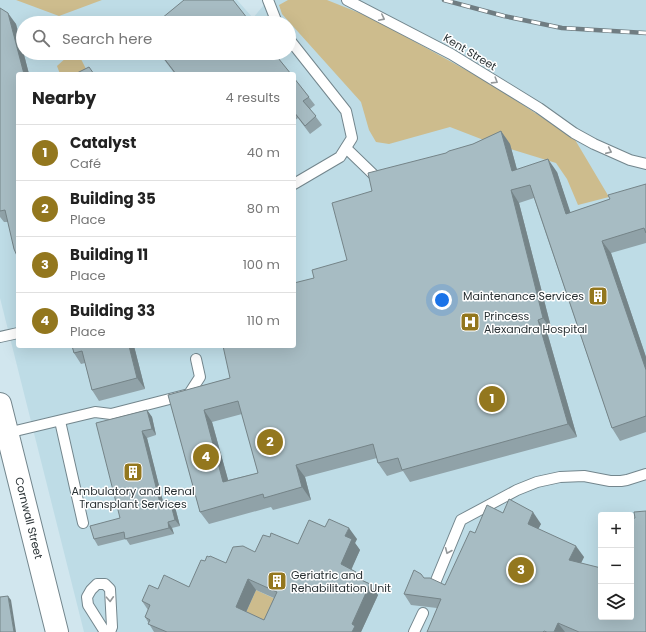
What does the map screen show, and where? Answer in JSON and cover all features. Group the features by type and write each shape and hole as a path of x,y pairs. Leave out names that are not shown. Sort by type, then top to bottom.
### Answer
{"main road":[{"name":"Cornwall Street","path":"0,404 57,632"}],"lane":[{"path":"268,0 274,16"},
{"name":"Kent Street","path":"347,0 451,54 538,108 574,133 594,144 630,160 646,164"},
{"path":"296,48 346,111 352,138 340,158 296,183"},
{"path":"346,148 377,178 392,174"},
{"path":"0,337 16,333"},
{"path":"8,434 95,412 111,414 190,394 200,377 196,359"},
{"path":"60,421 83,523"},
{"path":"435,583 461,520 517,490 548,479 572,476 584,476 610,481 620,481 646,474"},
{"path":"105,632 88,605 87,597 90,590 97,584 105,584 110,589 112,627 110,632"},
{"path":"414,632 423,612"}],"shaded area":[{"name":"Princess Alexandra Hospital","path":"0,0 237,0 251,16 16,16 16,60 296,60 296,16 255,16 268,0 646,0 646,632 84,632 0,298"},
{"path":"16,0 102,0 59,16"},
{"path":"288,0 327,0 372,18 486,81 574,138 609,197 578,205 567,179 556,163 494,144 450,127 389,144 376,142 369,130 361,102 296,30 296,16 284,16 279,5"},
{"path":"64,60 82,60 87,71 59,72 57,66"},
{"path":"256,590 284,603 271,631 243,619"}],"building":[{"path":"184,0 233,0 246,16 165,16"},
{"path":"0,8 8,13 16,44 16,60 20,60 23,72 16,72 16,254 5,210 0,211"},
{"path":"165,60 280,60 289,72 174,72"},
{"path":"89,67 93,72 79,72"},
{"path":"296,81 309,97 303,101 316,116 305,126 296,115"},
{"path":"501,131 512,171 548,159 566,214 610,199 608,195 646,184 646,233 644,228 602,241 646,370 646,416 612,428 530,185 511,190 543,318 538,320 568,424 402,470 398,458 378,463 373,444 296,465 302,487 264,498 263,494 200,512 168,395 230,378 223,348 296,348 296,282 314,278 312,270 347,260 332,203 372,191 368,173 473,144","holes":["238,401 258,473 223,482 204,410"]},
{"path":"73,348 130,348 137,378 92,390 82,351 74,353"},
{"name":"Ambulatory and Renal Transplant Services","path":"147,410 152,429 142,431 160,503 170,501 175,520 168,522 169,528 125,539 124,532 94,539 90,526 120,518 96,423"},
{"path":"509,499 533,512 528,524 576,546 569,560 598,567 598,620 634,620 634,512 646,511 646,632 579,632 558,623 554,632 427,632 441,599 404,594 414,570 421,574 424,578 430,578 445,585 470,531 475,533 487,505 503,513"},
{"name":"Geriatric and Rehabilitation Unit","path":"329,519 349,528 345,536 352,539 341,564 356,572 359,579 370,584 352,624 355,626 352,632 167,632 148,624 150,620 145,617 150,605 142,601 149,585 158,589 164,575 189,587 201,560 205,561 207,556 226,563 233,547 243,546 255,552 263,535 270,537 271,533 298,544 309,520 325,527","holes":["248,579 277,592 264,620 236,607"]},
{"path":"8,596 14,632 0,632 0,597"}],"railway":[{"path":"444,0 504,16 562,28 646,33"}],"place":[{"name":"Maintenance Services","path":"598,296"},
{"name":"Princess Alexandra Hospital","path":"470,322"},
{"name":"Catalyst","path":"492,399"},
{"name":"Building 35","path":"270,442"},
{"name":"Building 33","path":"206,457"},
{"name":"Ambulatory and Renal Transplant Services","path":"133,472"},
{"name":"Building 11","path":"521,570"},
{"name":"Geriatric and Rehabilitation Unit","path":"277,581"}]}
